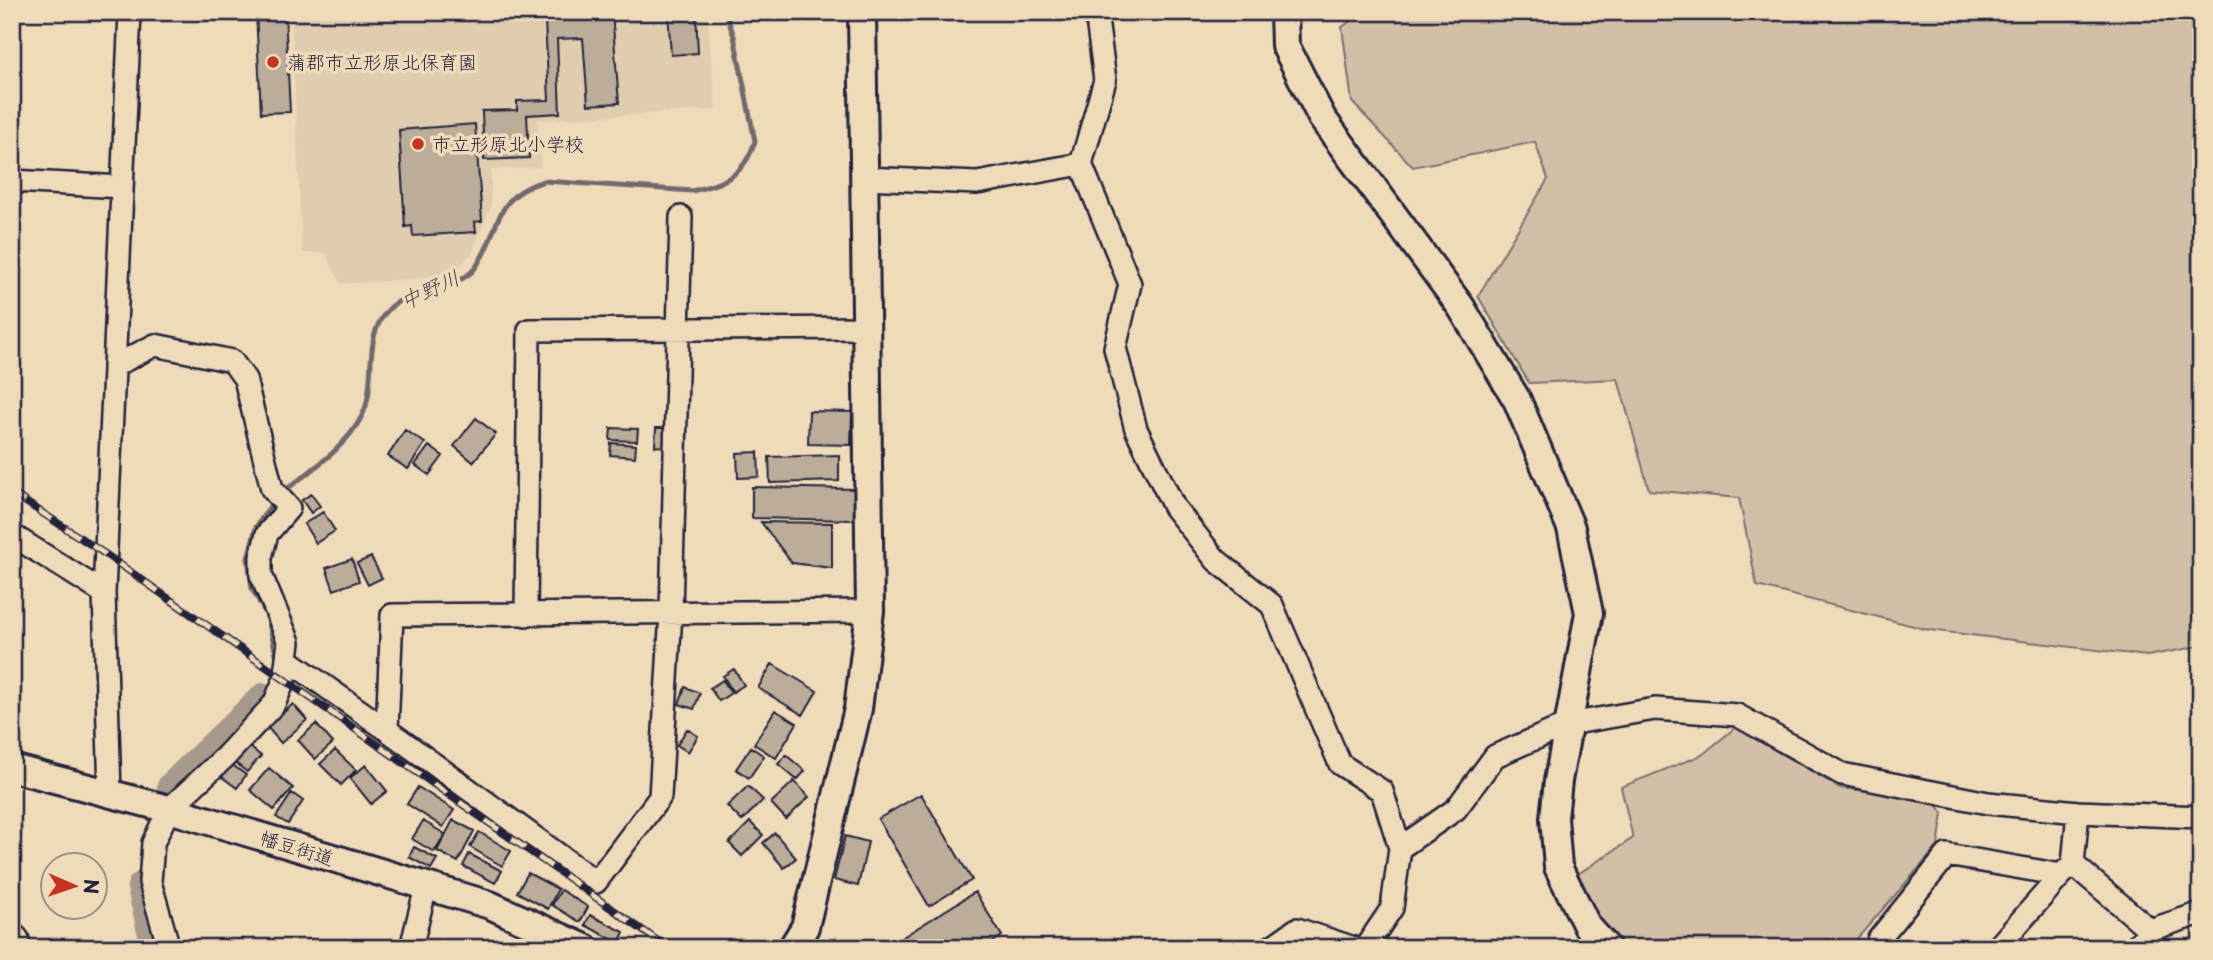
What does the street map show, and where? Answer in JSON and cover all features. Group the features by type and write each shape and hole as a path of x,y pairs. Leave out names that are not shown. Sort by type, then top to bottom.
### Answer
{"street":[{"path":"12,768 110,794 104,593 130,12"},
{"path":"792,948 805,927 858,709 870,611 862,12"},
{"path":"1096,12 1105,80 1081,164 1130,284 1115,348 1136,429 1174,507 1216,560 1272,605 1340,764 1382,791 1400,848 1392,908 1365,948"},
{"path":"1284,12 1285,45 1322,118 1461,307 1517,400 1571,528 1589,613 1554,818 1558,867 1587,926 1607,948"},
{"path":"865,178 977,183 1081,164"},
{"path":"12,181 121,187"},
{"path":"288,660 596,882 660,797 671,612 681,218"},
{"path":"526,615 529,330 867,328"},
{"path":"114,366 155,345 232,361 245,379 281,498 289,508 267,534 261,557 261,575 289,642 288,660 274,704 225,757 169,809 153,843 150,882 169,948"},
{"path":"12,535 104,593"},
{"path":"387,730 392,615 870,611"},
{"path":"1400,848 1456,809 1496,756 1569,724 1655,709 1737,715 1842,774 1988,803 2078,812 2201,817"},
{"name":"幡豆街道","path":"110,794 169,809 490,905 585,948"},
{"path":"1997,948 2067,870 2078,812"},
{"path":"1884,948 1878,940 1947,855 2067,870 2150,930"},
{"path":"411,948 426,887"},
{"path":"2134,948 2150,930 2201,913"},
{"path":"1270,948 1297,929 1354,948"}],"shaded area":[{"name":"市立形原北小学校","path":"291,12 707,12 716,110 538,120 541,167 491,170 491,206 471,255 452,272 415,279 341,284 325,253 302,253"},
{"path":"1364,12 2201,12 2201,646 2147,656 1929,630 1757,586 1739,498 1649,490 1618,379 1529,383 1478,296 1548,179 1535,142 1413,167 1352,102 1342,27"},
{"path":"1736,727 1840,788 1932,798 1943,813 1938,846 1849,948 1620,948 1594,920 1575,876 1633,838 1621,787 1702,755"}],"building":[{"name":"蒲郡市立形原北保育園","path":"256,12 285,12 290,112 261,113"},
{"path":"581,12 612,12 619,103 588,105 583,38 557,39 560,113 527,115 529,158 484,160 482,111 517,110 517,101 549,100 545,20 582,19"},
{"path":"668,12 696,12 698,53 671,55"},
{"path":"475,124 482,221 475,222 476,232 413,236 412,226 405,227 399,130"},
{"path":"809,411 852,412 851,445 808,444"},
{"path":"476,418 496,434 473,462 454,446"},
{"path":"611,428 638,429 637,441 610,440"},
{"path":"656,428 668,428 667,447 655,446"},
{"path":"405,430 425,443 408,469 388,456"},
{"path":"611,443 636,445 635,457 610,455"},
{"path":"429,446 443,456 429,475 415,465"},
{"path":"758,452 759,477 738,478 737,453"},
{"path":"839,455 839,481 770,483 769,457"},
{"path":"752,487 855,489 854,520 752,518"},
{"path":"311,494 320,506 311,513 302,500"},
{"path":"323,512 335,531 316,543 304,524"},
{"path":"761,522 832,523 832,568 792,563"},
{"path":"371,557 382,578 368,585 357,563"},
{"path":"352,559 359,581 334,590 326,568"},
{"path":"772,664 817,691 803,715 758,688"},
{"path":"734,669 744,685 733,692 723,676"},
{"path":"723,680 731,693 719,701 710,688"},
{"path":"685,687 700,693 694,709 679,704"},
{"path":"293,704 307,720 281,743 267,727"},
{"path":"775,710 797,723 776,758 754,744"},
{"path":"316,724 333,743 315,759 298,740"},
{"path":"687,729 698,736 688,752 677,745"},
{"path":"242,741 261,756 247,772 229,758"},
{"path":"751,747 764,756 749,778 736,769"},
{"path":"335,750 356,770 341,785 320,764"},
{"path":"786,755 805,771 797,780 778,764"},
{"path":"231,764 246,775 237,788 222,777"},
{"path":"366,765 387,791 371,804 350,778"},
{"path":"269,768 293,788 274,810 250,790"},
{"path":"794,781 809,797 786,819 771,803"},
{"path":"748,786 763,800 742,821 727,806"},
{"path":"418,787 454,810 443,827 407,804"},
{"path":"292,793 303,801 288,824 276,817"},
{"path":"921,794 972,880 929,906 878,819"},
{"path":"453,820 474,831 458,862 437,851"},
{"path":"423,821 445,834 434,852 412,839"},
{"path":"750,822 763,835 742,856 729,843"},
{"path":"479,832 511,851 502,866 470,847"},
{"path":"775,833 796,858 784,868 763,843"},
{"path":"845,836 868,842 858,886 834,880"},
{"path":"414,847 437,859 431,869 409,857"},
{"path":"469,854 502,871 495,883 463,866"},
{"path":"528,873 558,889 548,909 517,892"},
{"path":"561,890 588,907 580,922 552,905"},
{"path":"975,892 1002,936 984,948 899,948 895,942"},
{"path":"590,915 624,932 619,943 585,925"},
{"path":"733,938 745,946 743,948 728,944"}],"waterway":[{"name":"中野川","path":"282,493 337,449 362,416 369,390 372,346 380,320 398,302 457,281 475,268 505,206 526,188 544,181 692,191 724,181 739,170 755,141 734,36 725,12"},
{"name":"中野川","path":"275,499 256,527 248,558 252,589 267,615 277,658"},
{"name":"中野川","path":"173,787 264,699"},
{"name":"中野川","path":"143,887 157,948"}],"railway":[{"path":"12,493 105,554 668,948"}],"place":[{"name":"蒲郡市立形原北保育園","path":"273,62"},
{"name":"市立形原北小学校","path":"418,144"}]}
